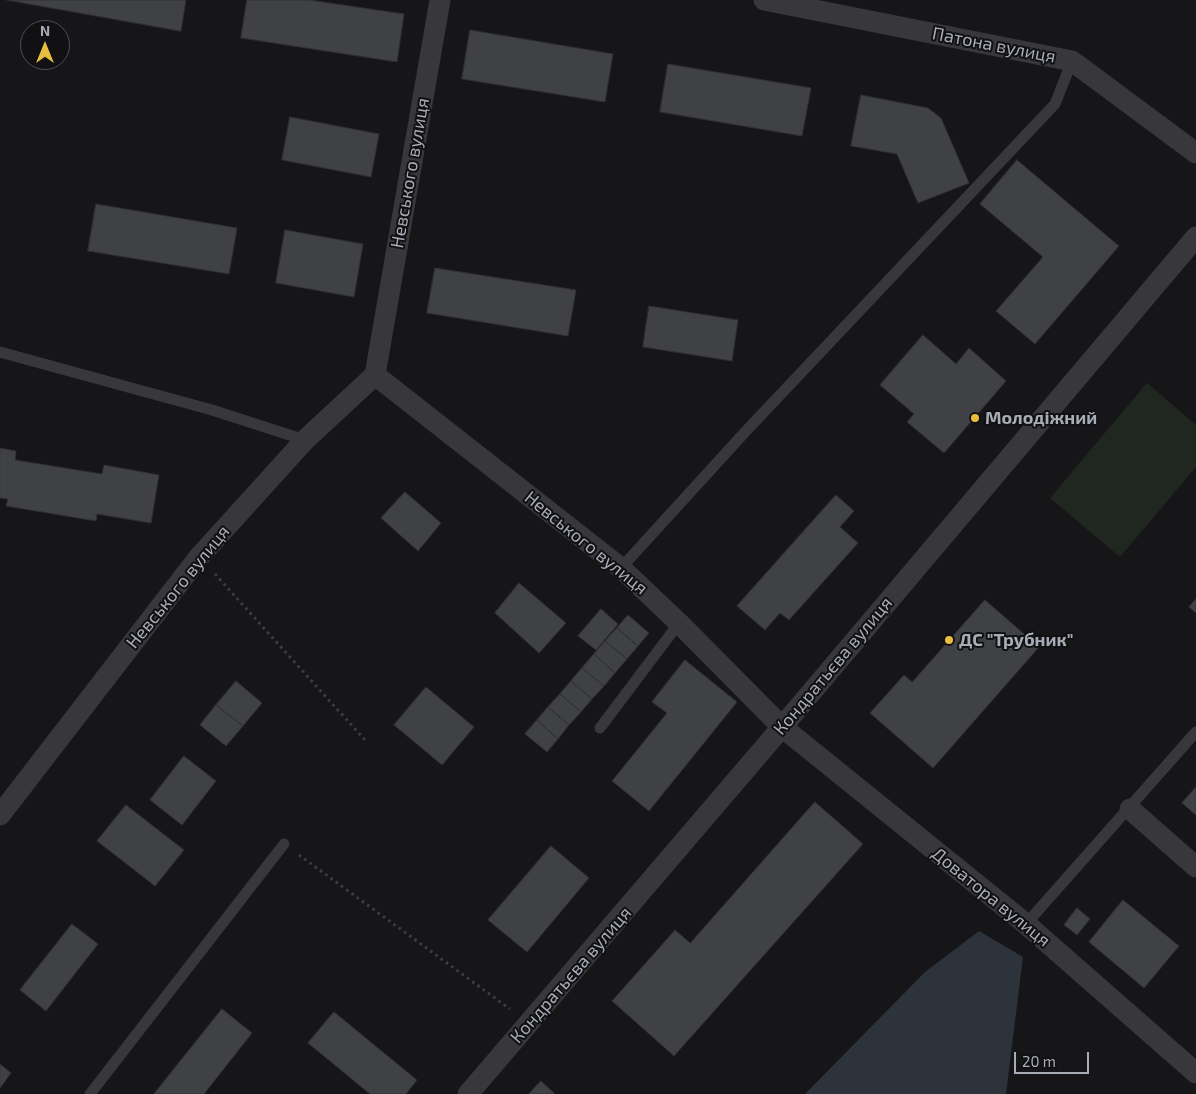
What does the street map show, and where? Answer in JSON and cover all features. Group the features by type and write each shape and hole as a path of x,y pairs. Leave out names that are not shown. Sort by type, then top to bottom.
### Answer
{"street":[{"name":"Невського вулиця","path":"0,815 199,557 305,440 375,375 440,0"},
{"name":"Патона вулиця","path":"764,0 1072,61 1196,153"},
{"name":"Кондратьєва вулиця","path":"468,1094 782,727 1196,237"},
{"name":"Невського вулиця","path":"375,375 621,568 679,623 782,727"},
{"name":"Доватора вулиця","path":"782,727 1026,924 1196,1072"},
{"path":"1130,809 1196,867"}],"lane":[{"path":"621,568 746,431 1055,104 1072,61"},
{"path":"0,352 212,410 305,440"},
{"path":"600,728 679,623"},
{"path":"1026,924 1130,809 1196,732"},
{"path":"90,1094 284,844"}],"path":[{"path":"199,557 365,740"},
{"path":"284,844 529,1023"}],"shaded area":[{"path":"1147,383 1196,425 1196,467 1120,557 1050,498"},
{"path":"979,931 1023,957 1006,1094 805,1094 925,972"}],"building":[{"path":"7,0 186,0 181,31"},
{"path":"247,0 309,0 404,14 397,62 241,38"},
{"path":"470,30 613,54 605,102 462,79"},
{"path":"668,64 811,88 802,136 660,112"},
{"path":"861,95 928,108 941,118 969,183 918,203 897,154 851,146"},
{"path":"290,117 379,134 371,177 282,160"},
{"path":"1017,160 1119,246 1035,344 996,311 1043,257 980,204"},
{"path":"96,204 237,228 229,274 88,251"},
{"path":"285,230 363,244 354,297 276,283"},
{"path":"435,268 576,290 568,336 427,313"},
{"path":"649,306 738,320 732,361 643,347"},
{"path":"923,335 956,364 969,348 1006,381 944,453 907,422 914,414 880,385"},
{"path":"0,448 16,451 15,460 102,474 104,465 159,475 151,523 97,514 96,521 6,506 8,499 0,498"},
{"path":"405,492 441,523 418,551 381,518"},
{"path":"836,495 854,511 840,527 858,543 789,620 780,613 765,630 737,606"},
{"path":"519,583 566,623 539,653 495,613"},
{"path":"1196,599 1196,613 1189,607"},
{"path":"985,600 1039,647 933,768 870,713 904,675 912,682"},
{"path":"601,609 618,624 596,650 578,636"},
{"path":"628,615 649,633 638,646 617,628"},
{"path":"617,628 638,646 627,659 605,641"},
{"path":"605,641 627,659 615,673 594,654"},
{"path":"594,654 615,673 604,686 582,668"},
{"path":"685,660 737,702 649,811 612,781 667,713 652,702"},
{"path":"582,668 604,686 592,699 571,681"},
{"path":"236,681 262,703 243,726 216,705"},
{"path":"571,681 592,699 581,712 560,694"},
{"path":"426,687 474,727 442,765 394,725"},
{"path":"560,694 581,712 569,725 548,707"},
{"path":"216,705 243,726 226,746 200,725"},
{"path":"548,707 569,725 558,739 537,720"},
{"path":"537,720 558,739 547,752 525,734"},
{"path":"184,756 216,781 182,825 150,800"},
{"path":"1196,787 1196,815 1182,803"},
{"path":"815,802 863,844 674,1056 612,1001 675,930 690,943"},
{"path":"126,805 184,850 155,886 97,841"},
{"path":"551,846 589,878 527,952 488,920"},
{"path":"1123,900 1179,946 1144,988 1089,942"},
{"path":"1077,908 1090,919 1077,935 1064,925"},
{"path":"72,924 98,944 46,1011 20,990"},
{"path":"222,1009 252,1033 204,1094 154,1094"},
{"path":"334,1012 417,1080 406,1094 370,1094 308,1043"},
{"path":"0,1064 11,1073 0,1088"},
{"path":"541,1081 555,1094 529,1094"}],"place":[{"name":"Молодіжний","path":"975,418"},
{"name":"ДС \"Трубник\"","path":"949,640"}]}
